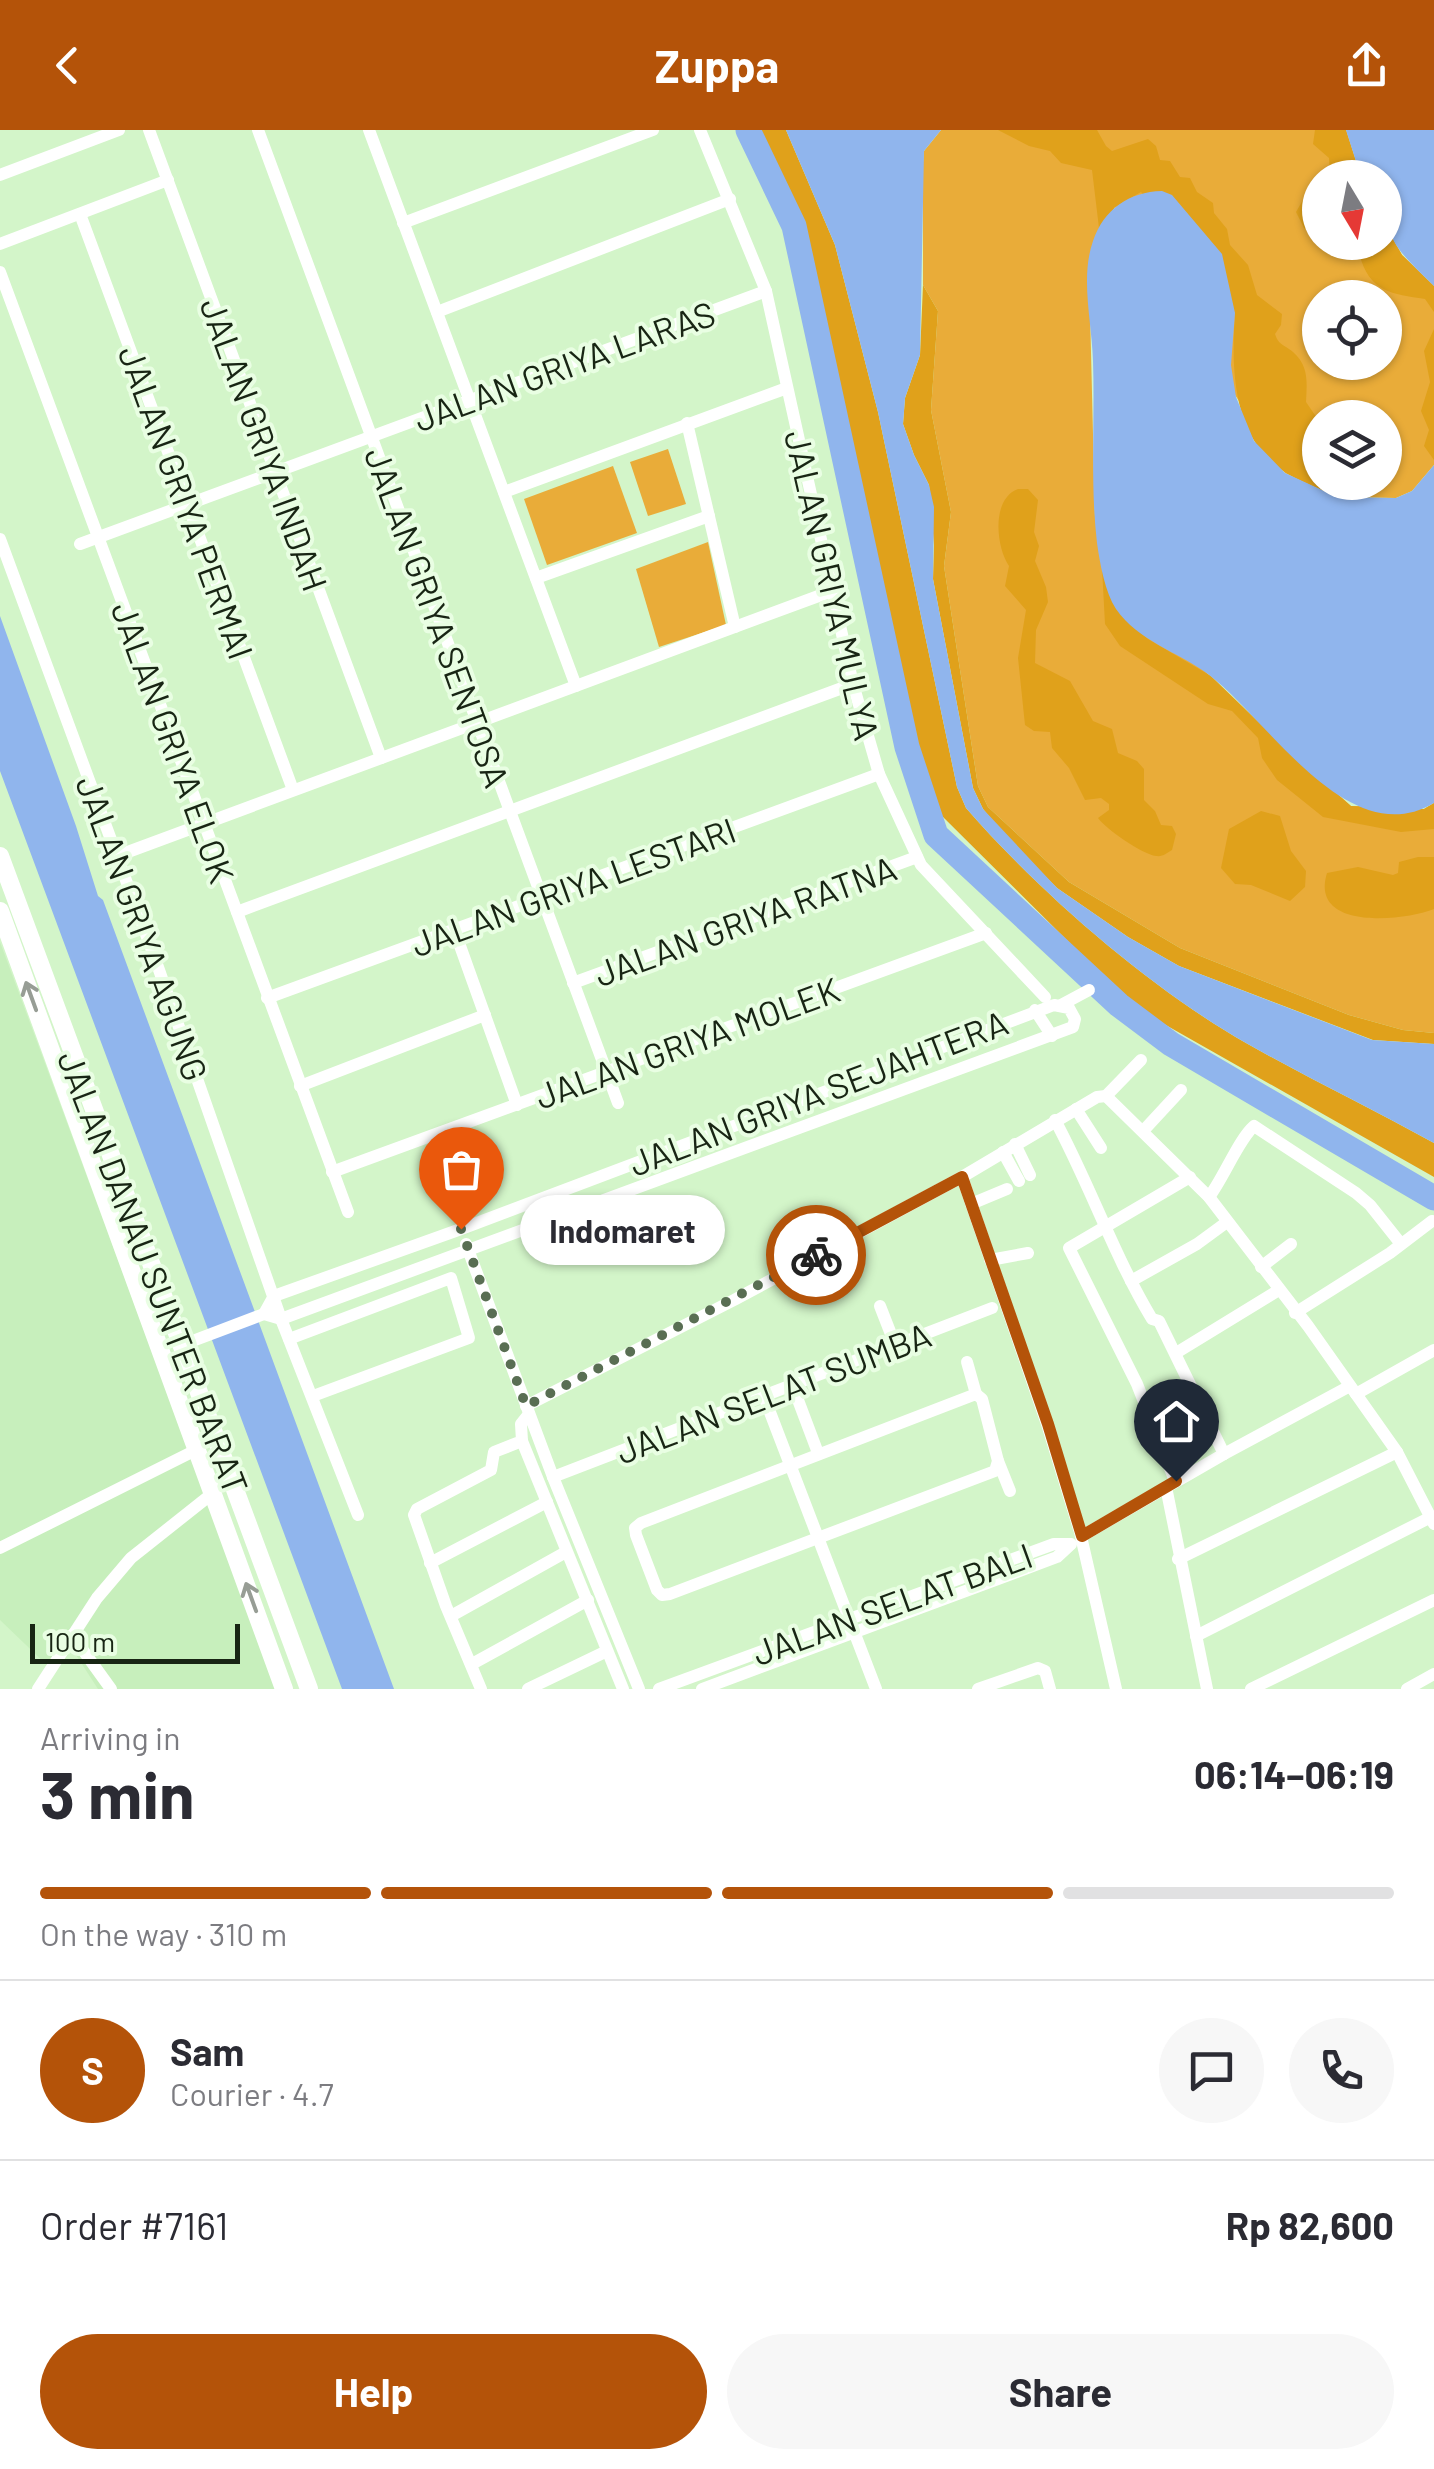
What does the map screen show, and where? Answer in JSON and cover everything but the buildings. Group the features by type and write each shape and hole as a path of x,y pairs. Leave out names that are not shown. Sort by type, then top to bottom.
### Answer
{"main road":[{"name":"JALAN DANAU SUNTER BARAT","path":"0,856 126,1263 284,1689"},
{"name":"JALAN DANAU SUNTER BARAT","path":"0,911 182,1345 308,1689"}],"street":[{"path":"0,174 119,130"},
{"name":"JALAN GRIYA INDAH","path":"149,130 381,758"},
{"name":"JALAN GRIYA SENTOSA","path":"258,130 618,1103"},
{"path":"403,222 653,130"},
{"name":"JALAN GRIYA MULYA","path":"700,130 766,291 852,684 879,774 922,866 1045,996"},
{"path":"373,131 403,222 576,686"},
{"path":"0,244 168,180"},
{"path":"436,312 730,199"},
{"name":"JALAN GRIYA PERMAI","path":"80,214 293,790"},
{"name":"JALAN GRIYA ELOK","path":"0,272 348,1212"},
{"name":"JALAN GRIYA LARAS","path":"80,544 766,291"},
{"path":"504,492 787,388"},
{"path":"687,423 735,627"},
{"path":"536,578 709,516"},
{"name":"JALAN GRIYA AGUNG","path":"0,539 280,1319"},
{"path":"116,856 832,591"},
{"path":"237,912 852,684"},
{"name":"JALAN GRIYA LESTARI","path":"267,998 879,774"},
{"name":"JALAN GRIYA RATNA","path":"573,983 917,857"},
{"path":"454,929 516,1104"},
{"name":"JALAN GRIYA MOLEK","path":"332,1172 986,933"},
{"name":"JALAN GRIYA SEJAHTERA","path":"274,1296 1036,1010 1061,1004 1089,990"},
{"name":"JALAN GRIYA SEJAHTERA","path":"280,1319 1052,1036 1073,1027 1075,1019 1069,1008 1061,1004"},
{"path":"1036,1010 1052,1036"},
{"path":"300,1086 485,1015"},
{"path":"623,1689 522,1441 521,1424 528,1410 962,1177 1096,1097 1106,1096 1141,1060"},
{"path":"1144,1130 1181,1090"},
{"path":"1106,1096 1209,1197 1398,1452 1432,1520 1196,1636"},
{"path":"1076,1109 1102,1148"},
{"path":"1055,1120 1131,1281 1152,1320 1160,1321 1224,1454"},
{"path":"1209,1197 1254,1126 1356,1193 1401,1244"},
{"path":"972,1204 1019,1182 1009,1148"},
{"path":"962,1177 1048,1424 1116,1689"},
{"path":"1190,1177 1106,1229 1073,1244 1069,1251 1137,1384 1171,1484 1178,1559 1207,1689"},
{"path":"1295,1313 1432,1220"},
{"path":"1131,1281 1197,1244 1227,1222"},
{"path":"461,1229 553,1477 637,1684"},
{"path":"1262,1267 1291,1244"},
{"path":"990,1260 1028,1253"},
{"path":"289,1339 451,1278 469,1338 313,1396"},
{"path":"1176,1352 1279,1290"},
{"path":"261,1315 274,1296"},
{"path":"880,1306 896,1347"},
{"name":"JALAN SELAT SUMBA","path":"553,1477 992,1308"},
{"path":"182,1345 261,1315 280,1319 358,1515"},
{"path":"1079,1541 1224,1454 1434,1350"},
{"path":"968,1362 1010,1491"},
{"path":"792,1384 818,1453"},
{"path":"763,1394 876,1689"},
{"path":"976,1394 635,1528 662,1596 986,1475 995,1471 998,1461"},
{"path":"481,1689 414,1521 417,1508 491,1470 494,1452 522,1441"},
{"path":"0,1548 198,1449"},
{"path":"1178,1559 1398,1452"},
{"path":"38,1689 107,1586 131,1558 213,1493"},
{"path":"430,1563 547,1502"},
{"name":"JALAN SELAT BALI","path":"637,1684 657,1689 1054,1544 1079,1541"},
{"name":"JALAN SELAT BALI","path":"702,1689 1057,1557 1079,1541"},
{"path":"451,1616 566,1552"},
{"path":"472,1664 588,1600"},
{"path":"1251,1689 1434,1600"},
{"path":"72,1636 111,1689"},
{"path":"528,1689 607,1650"},
{"path":"978,1689 1038,1668 1046,1671 1050,1689"},
{"path":"1407,1689 1434,1674"}],"shaded area":[{"path":"754,130 786,130 835,245 878,412 957,787 966,808 1061,905 1171,995 1246,1043 1434,1143 1434,1177 1134,1007 940,814 922,775 803,233"},
{"path":"941,130 1346,130 1356,160 1302,160 1302,260 1402,260 1402,255 1434,286 1434,465 1412,491 1402,495 1402,400 1302,400 1302,481 1285,473 1115,207 1094,240 1090,311 1095,516 1102,568 1241,707 1351,806 1424,809 1434,803 1434,1033 1403,1030 1349,1015 1180,948 1069,882 988,807 978,786 944,566 951,512 931,410 938,311 923,285 924,151"},
{"path":"998,130 1097,130 1112,151 1148,139 1156,146 1160,160 1170,161 1180,177 1190,178 1197,192 1213,203 1214,213 1227,229 1230,245 1248,265 1257,295 1282,314 1275,334 1302,365 1302,380 1307,381 1306,400 1302,400 1302,481 1269,460 1246,424 1235,380 1235,313 1141,192 1115,207 1099,228 1092,170 1061,163 1050,151 1029,146"},
{"path":"1315,130 1346,130 1356,160 1329,160 1313,144"},
{"path":"1302,202 1302,224 1296,212"},
{"path":"1402,255 1434,286 1434,312 1425,299 1402,294 1402,280 1372,280 1361,260 1402,260"},
{"path":"923,285 938,311 931,410 951,512 944,566 978,786 988,807 1069,882 1180,948 1349,1015 1403,1030 1434,1033 1434,1044 1373,1040 1179,966 1128,937 1057,888 983,809 973,788 933,579 929,485 903,424 905,398 920,355"},
{"path":"1434,329 1434,460 1424,446 1429,430 1421,411 1430,382 1424,351"},
{"path":"668,449 686,504 648,516 630,462"},
{"path":"613,466 637,533 547,565 524,499"},
{"path":"1018,489 1028,489 1038,500 1034,532 1039,546 1035,561 1048,602 1036,630 1035,663 1070,681 1093,721 1112,729 1118,753 1137,761 1144,769 1144,800 1161,825 1172,826 1176,834 1172,850 1163,855 1142,851 1103,823 1098,818 1109,810 1109,804 1101,798 1085,800 1069,768 1052,748 1050,732 1034,731 1025,725 1018,658 1026,610 1005,586 1009,566 998,524 1003,503"},
{"path":"708,542 726,625 659,647 636,569"},
{"path":"1102,568 1115,607 1130,624 1211,676 1351,806 1424,809 1434,803 1434,829 1401,832 1323,817 1277,780 1262,758 1258,738 1232,711 1208,704 1120,646 1105,624"},
{"path":"1261,811 1280,816 1291,851 1306,871 1305,887 1290,901 1251,885 1235,884 1221,868 1229,829"},
{"path":"1434,857 1434,909 1402,917 1362,917 1332,905 1325,892 1327,873 1358,867 1393,875 1398,873 1399,862"},
{"path":"0,942 277,1689 98,1689 69,1644 50,1668 0,1620"}],"water":[{"path":"786,130 941,130 924,151 920,355 905,398 903,424 929,485 934,507 933,579 973,788 983,809 1057,888 1128,937 1179,966 1372,1040 1434,1044 1434,1143 1246,1043 1171,995 1061,905 966,808 957,787 878,412 835,245"},
{"path":"1346,130 1434,130 1434,286 1402,253 1402,160 1356,160"},
{"path":"1150,192 1172,195 1222,254 1235,313 1231,365 1236,397 1254,441 1285,473 1302,481 1302,500 1402,500 1402,495 1412,491 1434,465 1434,803 1402,814 1371,811 1341,796 1311,774 1208,674 1135,630 1112,602 1101,569 1095,521 1093,361 1087,270 1093,241 1111,211"},
{"path":"0,616 98,896 103,900 394,1689 342,1689 0,771"}],"waterway":[{"path":"748,130 794,226 907,747 936,835 1119,1005 1171,1044 1434,1198"}],"way so far":[{"path":"461,1229 526,1406 816,1255"}],"place":[{"name":"Indomaret","path":"461,1229"}],"route":[{"path":"816,1255 962,1177 1048,1424 1082,1536 1176,1481"}]}
